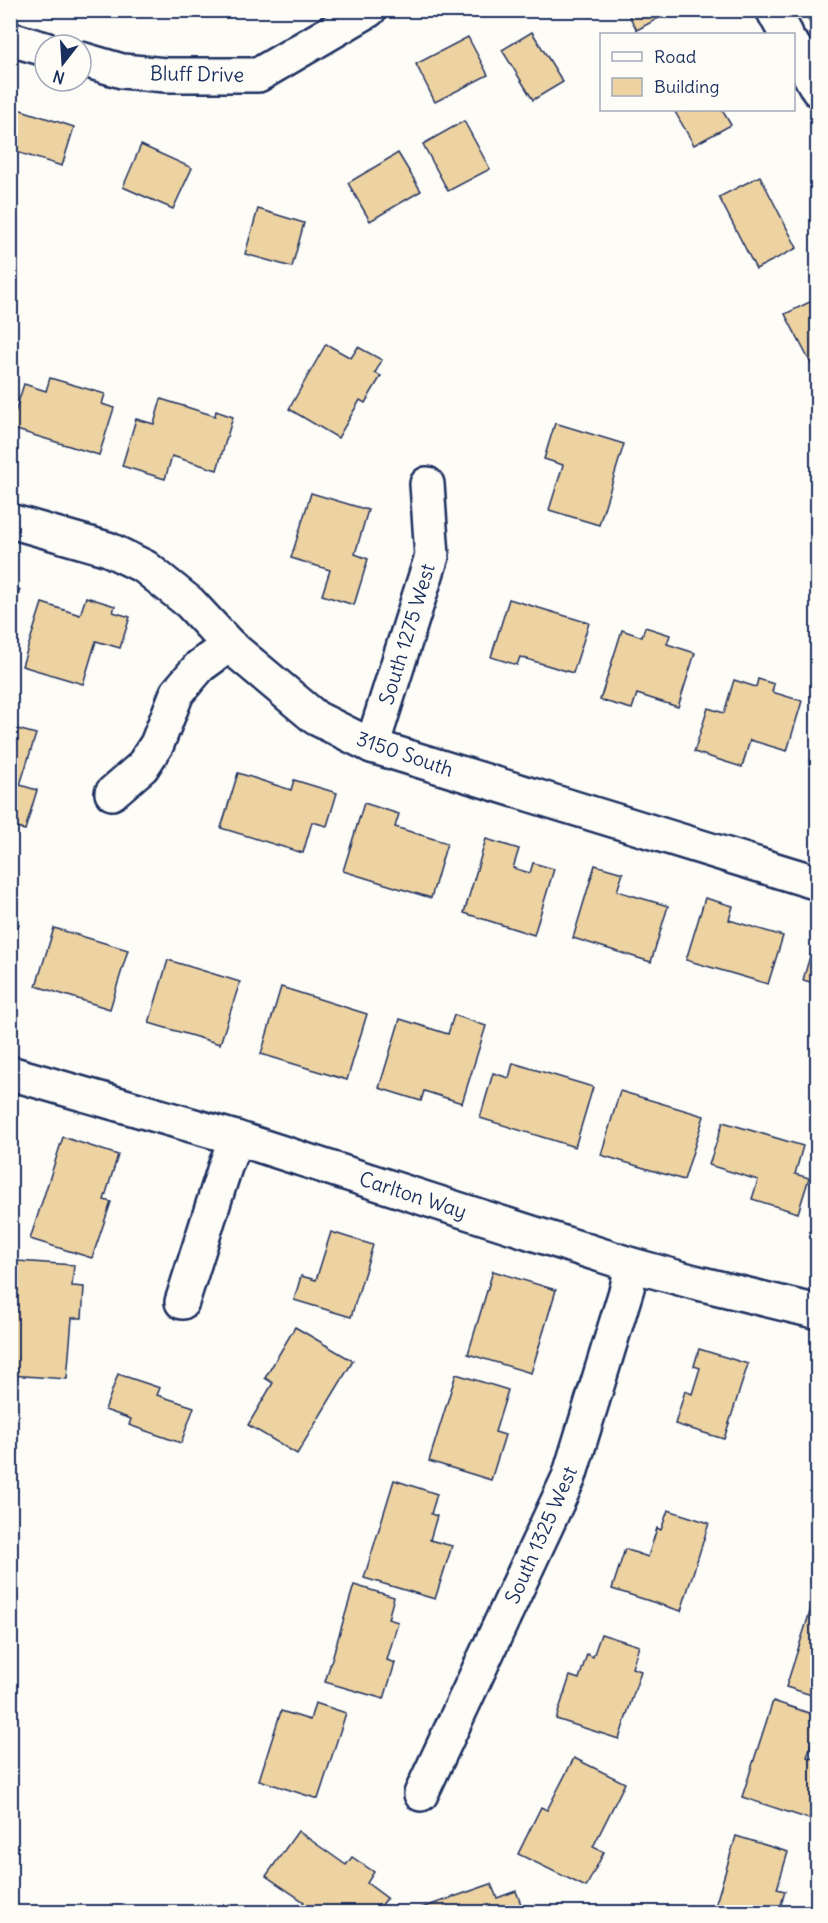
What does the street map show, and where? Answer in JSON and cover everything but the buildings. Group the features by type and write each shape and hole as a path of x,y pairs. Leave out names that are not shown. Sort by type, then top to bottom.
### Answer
{"street":[{"name":"Bluff Drive","path":"93,63 122,71 166,75 258,75 369,10"},
{"path":"773,10 785,33"},
{"path":"10,39 33,46"},
{"path":"795,49 818,90"},
{"name":"South 1275 West","path":"372,746 432,556 427,484"},
{"name":"3150 South","path":"10,521 108,549 145,567 190,603 229,645 316,718 372,746 818,883"},
{"path":"112,793 142,767 157,744 177,693 200,666 229,645"},
{"name":"Carlton Way","path":"10,1073 236,1138 632,1265 818,1312"},
{"path":"182,1302 236,1138"},
{"name":"South 1325 West","path":"421,1794 569,1477 632,1265"}],"green space":[{"path":"803,11 817,11 817,36"}]}
